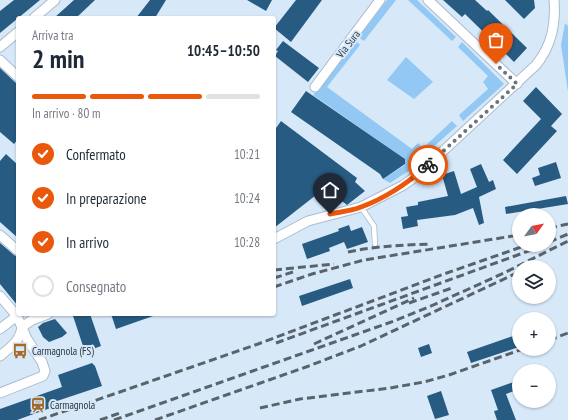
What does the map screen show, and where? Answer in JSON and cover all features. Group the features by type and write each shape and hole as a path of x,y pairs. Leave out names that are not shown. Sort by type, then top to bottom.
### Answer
{"street":[{"path":"36,16 55,0"},
{"name":"Via Sura","path":"315,87 380,0"},
{"path":"428,0 517,84"},
{"path":"276,238 308,221 360,207 402,186 415,177 536,65 550,44 553,34 554,0"},
{"path":"0,47 16,34"},
{"path":"0,60 16,75"},
{"path":"0,235 16,249"},
{"path":"0,296 16,315"},
{"path":"0,329 17,316 27,339 42,362 45,371 43,376 39,378 0,393"},
{"path":"0,356 17,342 21,334 22,327 32,320 43,316"}],"lane":[{"path":"360,207 374,226 375,244"}],"shaded area":[{"path":"387,0 396,0 364,41 358,37"},
{"path":"408,0 417,0 456,37 452,41"},
{"path":"565,23 568,26 568,92 561,45"},
{"path":"356,41 360,45 327,87 412,149 418,143 423,148 452,121 457,126 414,164 413,168 390,183 383,179 405,165 405,159 313,95"},
{"path":"462,42 504,84 463,121 459,115 488,89 483,82 488,76 458,47"},
{"path":"406,57 433,82 414,99 387,80"}],"building":[{"path":"14,0 40,0 21,16 16,16 16,20 0,33 0,11"},
{"path":"74,0 95,0 78,16 56,16"},
{"path":"150,0 166,0 156,16 138,16"},
{"path":"247,0 272,0 266,11"},
{"path":"296,0 322,0 291,42 276,30 276,25"},
{"path":"443,0 475,0 487,11 488,10 527,48 514,62 465,14 462,17"},
{"path":"505,0 534,0 535,8 524,19"},
{"path":"283,41 319,68 308,82 276,57 278,51 276,50"},
{"path":"0,68 16,83 16,142 14,144 0,132"},
{"path":"536,87 562,114 551,126 557,131 517,174 503,160 541,119 523,101"},
{"path":"306,91 405,159 405,164 383,179 380,174 291,112"},
{"path":"281,121 357,178 355,182 365,191 347,205 325,188 276,226 276,128"},
{"path":"6,154 16,163 16,236 0,222 0,161"},
{"path":"556,162 561,178 535,186 532,178 540,175 538,168"},
{"path":"481,164 489,182 493,180 496,189 479,197 484,223 479,225 473,208 455,215 417,220 418,226 403,229 401,217 408,216 406,207 418,205 418,202 448,196 442,175 454,171 461,194 477,187 470,169"},
{"path":"566,196 568,204 543,208 512,208 512,213 506,214 505,207"},
{"path":"349,225 351,231 362,227 368,242 347,249 344,242 329,248 330,251 307,259 302,244 339,231 338,229"},
{"path":"0,243 16,256 16,304 0,284"},
{"path":"350,279 353,288 302,306 299,296"},
{"path":"73,316 91,316 101,346 85,352"},
{"path":"112,316 153,316 116,329"},
{"path":"55,319 67,333 62,337 49,342 43,337 38,327 43,323"},
{"path":"512,336 512,349 471,363 467,352"},
{"path":"429,344 432,353 421,357 418,348"},
{"path":"92,363 95,366 102,386 54,402 56,406 17,420 0,420 0,409 62,387 58,375"},
{"path":"512,382 512,392 506,394 516,420 497,420 494,411 498,410 491,390"},
{"path":"441,391 449,415 435,419 427,396"}],"railway":[{"path":"556,227 568,224"},
{"path":"556,239 568,234"},
{"path":"276,286 312,274 364,260 512,236"},
{"path":"114,420 394,321 504,273 568,241"},
{"path":"348,252 379,247 431,244"},
{"path":"39,420 258,344 444,274 512,250"},
{"path":"276,343 526,252"},
{"path":"276,270 334,264"},
{"path":"276,277 293,272"},
{"path":"155,420 361,346 512,275"},
{"path":"409,303 452,288"},
{"path":"314,344 414,298"},
{"path":"556,337 568,333"},
{"path":"260,408 300,399 390,388 424,382 449,375 512,353"},
{"path":"100,420 120,413"}],"way so far":[{"path":"428,165 517,84 496,64"}],"place":[{"name":"Carmagnola (FS)","path":"20,351"},
{"name":"Carmagnola","path":"38,405"}],"route":[{"path":"330,214 352,210 370,203 402,186 428,165"}]}
